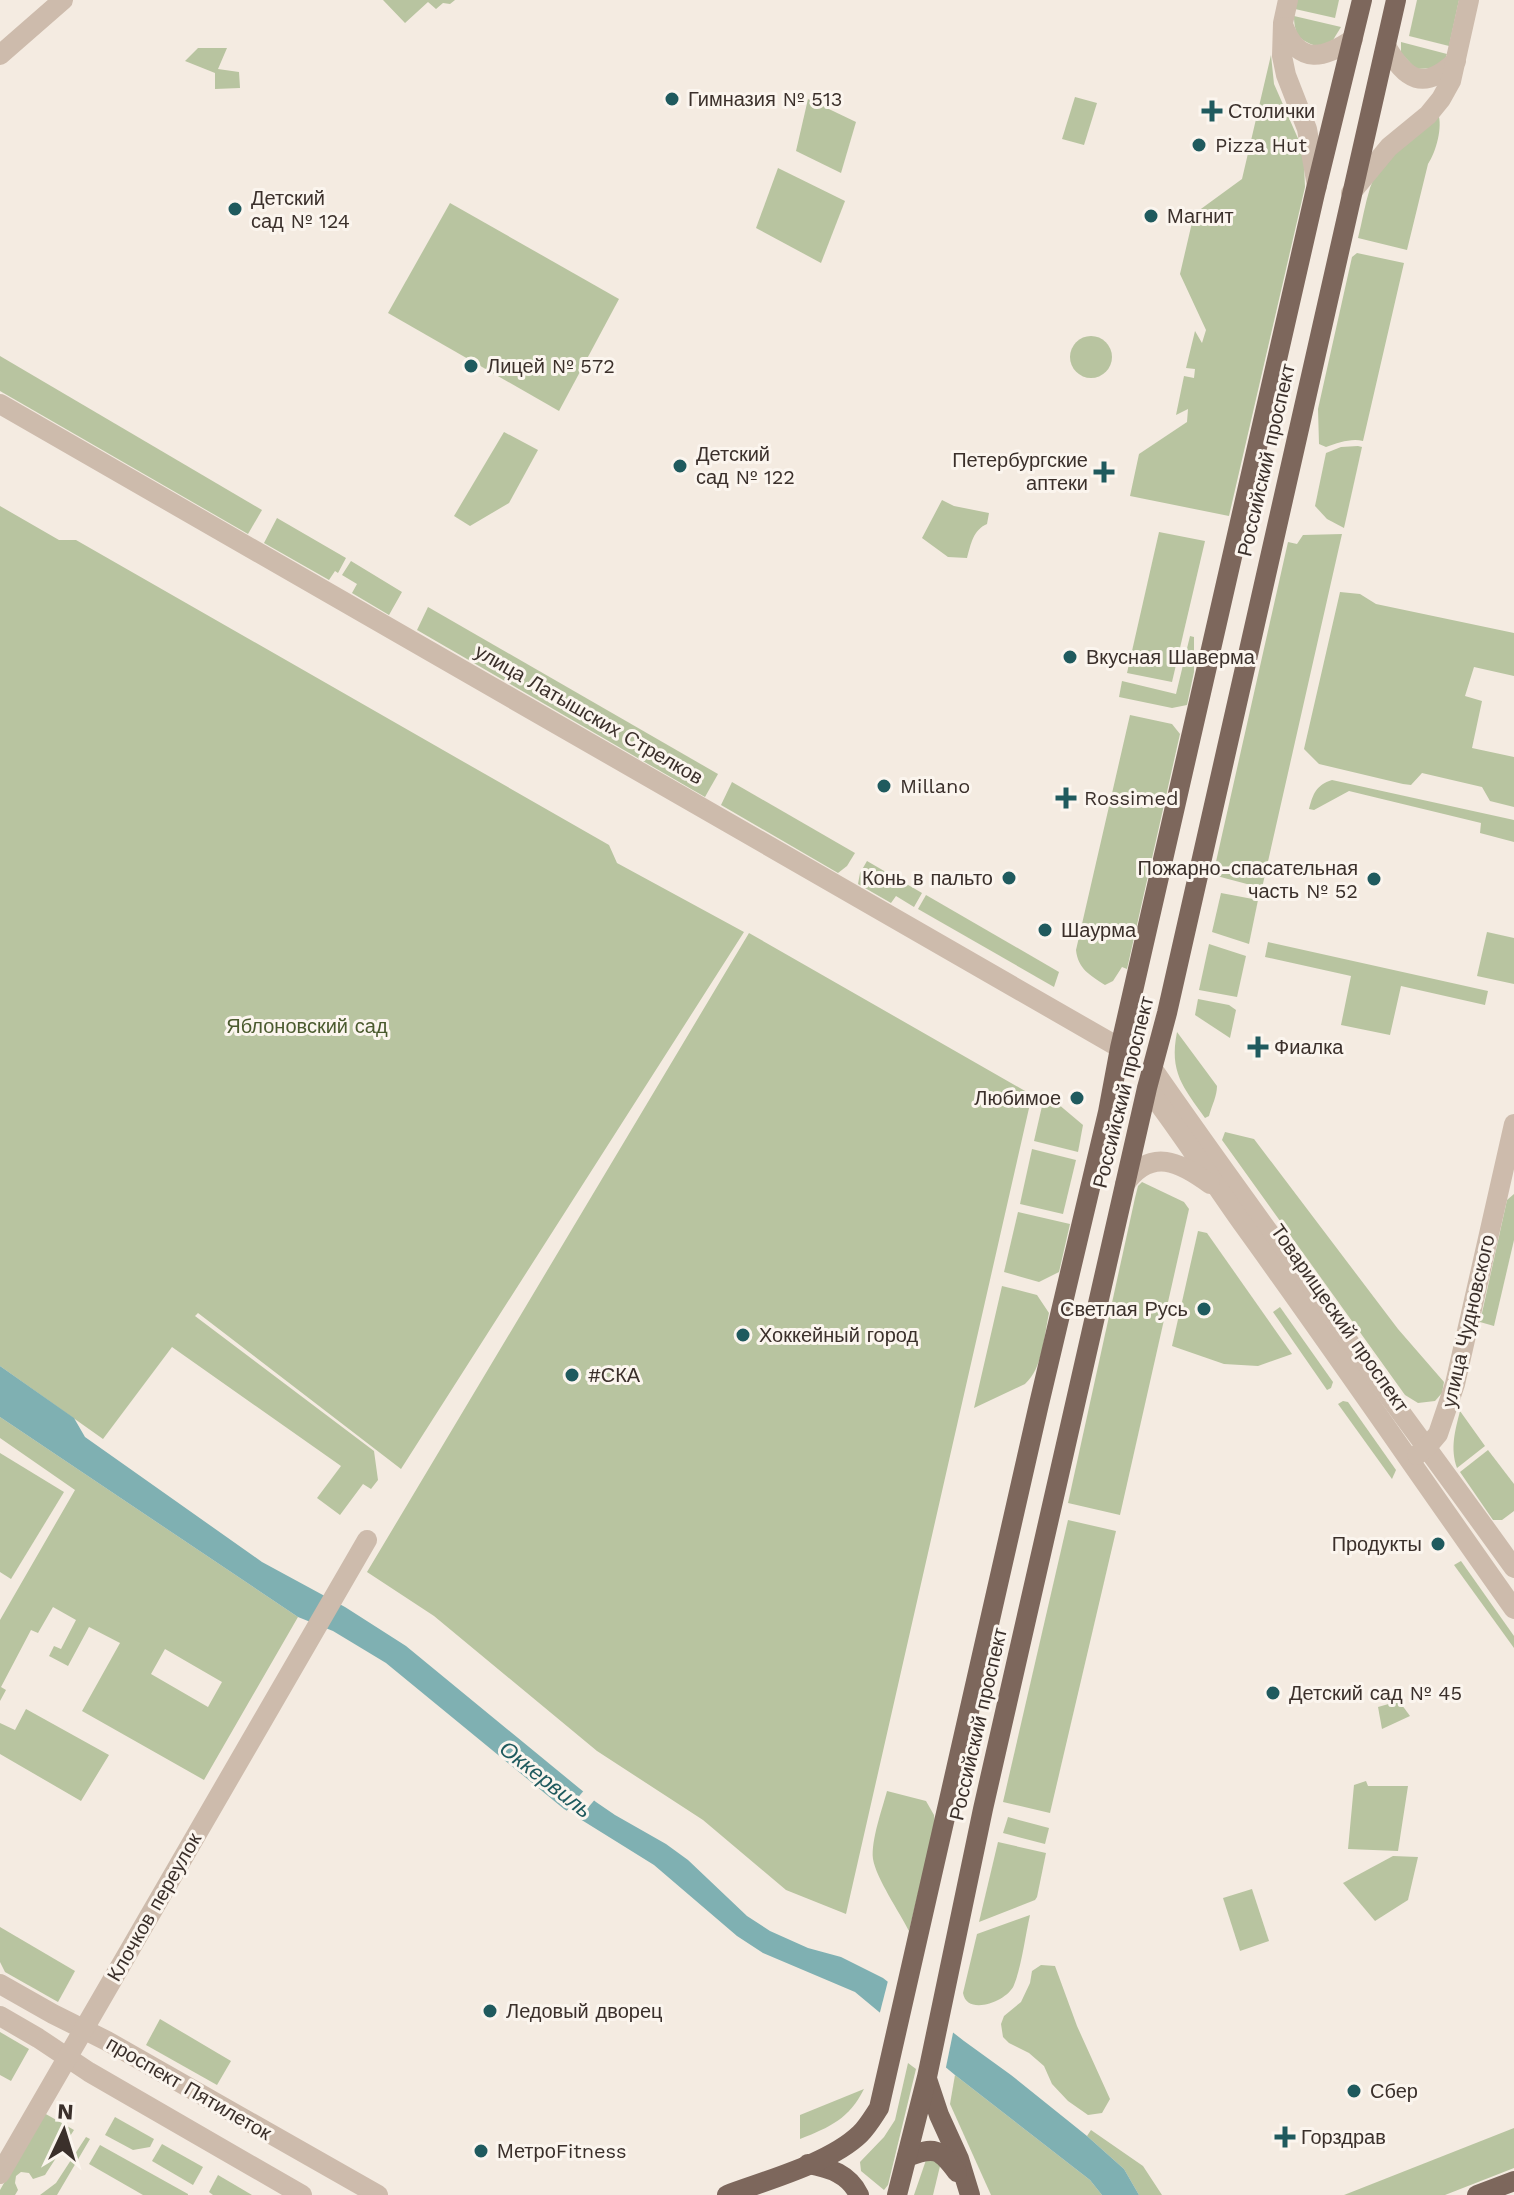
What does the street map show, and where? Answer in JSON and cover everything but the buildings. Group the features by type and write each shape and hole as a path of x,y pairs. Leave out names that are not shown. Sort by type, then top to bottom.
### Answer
{"main road":[{"name":"Российский проспект","path":"927,2077 983,1809 1396,0"},
{"name":"Российский проспект","path":"808,2164 845,2146 868,2125 879,2108 1357,19"},
{"name":"улица Латышских Стрелков","path":"1119,1055 1152,1068"},
{"name":"Товарищеский проспект","path":"1119,1055 1147,1088"},
{"path":"897,2195 927,2077"},
{"path":"927,2077 967,2188"},
{"path":"907,2157 927,2150 939,2152 967,2188"},
{"path":"727,2195 808,2164 838,2171 859,2195"},
{"path":"1477,2195 1514,2181"}],"street":[{"path":"0,55 63,0"},
{"name":"Российский проспект","path":"1288,0 1283,23 1282,56 1307,129 1317,186"},
{"name":"Российский проспект","path":"1351,193 1389,147 1428,115 1441,99 1451,81 1469,0"},
{"name":"Российский проспект","path":"1283,23 1294,46 1302,53 1314,55 1326,54 1357,19"},
{"path":"1386,46 1404,72 1414,78 1437,76 1456,61"},
{"name":"улица Латышских Стрелков","path":"0,404 1119,1055"},
{"name":"улица Латышских Стрелков","path":"0,417 1031,1009 1119,1055"},
{"name":"Товарищеский проспект","path":"1152,1068 1419,1454 1514,1609"},
{"name":"Товарищеский проспект","path":"1147,1088 1221,1192 1419,1454 1514,1568"},
{"name":"улица Чудновского","path":"1419,1454 1438,1434 1455,1384 1514,1124"},
{"path":"1125,1184 1139,1167 1156,1162 1192,1172 1221,1192"},
{"name":"Клочков переулок","path":"0,2174 367,1540"},
{"name":"проспект Пятилеток","path":"0,1984 378,2195"},
{"name":"проспект Пятилеток","path":"0,2016 302,2195"}],"green space":[{"path":"383,0 455,0 450,4 443,3 436,9 428,2 405,23"},
{"path":"1297,0 1339,0 1335,18 1295,9"},
{"path":"1417,0 1459,0 1449,46 1409,36"},
{"path":"1294,16 1341,27 1333,40 1320,47 1300,37 1295,29"},
{"path":"1401,42 1447,54 1436,68 1416,69 1401,53"},
{"path":"198,48 227,48 218,69 239,72 240,88 215,89 215,73 185,61"},
{"path":"1271,55 1274,84 1300,143 1305,187 1229,516 1130,496 1139,454 1187,422 1188,409 1176,415 1184,376 1194,378 1195,369 1186,368 1195,331 1202,343 1206,330 1180,274 1194,214 1242,179"},
{"path":"1075,97 1097,103 1084,145 1062,139"},
{"path":"808,99 856,122 841,173 796,151"},
{"path":"1438,113 1438,139 1428,164 1407,250 1358,238 1375,176 1399,147"},
{"path":"778,168 845,201 821,263 756,228"},
{"path":"450,203 619,299 559,411 388,313"},
{"path":"1357,253 1404,263 1363,441 1326,447 1319,444 1318,409 1352,257"},
{"path":"1091,336 1106,342 1112,357 1106,372 1091,378 1076,372 1070,357 1076,342"},
{"path":"0,356 262,510 248,534 0,391"},
{"path":"504,432 538,450 509,503 470,526 454,516"},
{"path":"1341,447 1362,447 1344,528 1327,519 1315,506 1326,453"},
{"path":"942,500 954,506 989,513 987,524 973,538 967,558 948,557 922,538"},
{"name":"Яблоновский сад","path":"0,506 59,540 76,540 609,845 617,863 744,932 401,1469 198,1313 195,1316 374,1451 378,1480 371,1489 363,1484 340,1515 317,1498 341,1466 172,1347 103,1439 0,1366"},
{"path":"277,518 346,558 338,573 335,571 329,580 264,543"},
{"path":"1159,532 1205,541 1172,682 1127,673"},
{"path":"1342,534 1262,888 1213,875 1288,542 1297,544 1303,535"},
{"path":"351,561 402,592 389,615 352,593 357,584 342,575"},
{"path":"1340,592 1360,594 1376,604 1514,633 1514,676 1474,667 1465,696 1482,701 1472,748 1514,757 1514,807 1490,801 1482,787 1422,773 1411,785 1403,784 1319,764 1304,749"},
{"path":"428,607 718,774 705,797 417,630"},
{"path":"1190,636 1194,637 1194,672 1187,705 1172,708 1119,697 1122,681 1176,694"},
{"path":"1130,715 1172,724 1180,734 1127,969 1122,967 1113,981 1105,985 1082,967 1076,950"},
{"path":"1332,780 1514,820 1514,842 1480,833 1481,823 1349,791 1314,810 1309,809 1316,791"},
{"path":"732,782 855,853 847,866 838,873 721,805"},
{"path":"867,861 922,893 914,907 896,896 891,903 858,884"},
{"path":"1221,893 1258,900 1249,944 1212,932"},
{"path":"926,895 1059,972 1054,987 918,909"},
{"path":"1487,932 1514,938 1514,984 1477,976"},
{"name":"Хоккейный город","path":"749,933 1032,1095 846,1914 786,1890 703,1820 597,1751 434,1616 367,1572"},
{"path":"1268,942 1488,991 1485,1005 1401,986 1390,1035 1341,1025 1351,976 1265,957"},
{"path":"1209,944 1246,956 1237,997 1199,990"},
{"path":"1198,999 1229,1005 1236,1010 1230,1038 1195,1015"},
{"path":"1177,1032 1217,1086 1209,1116 1205,1118 1184,1088 1177,1069"},
{"path":"1045,1093 1083,1125 1078,1152 1034,1141"},
{"path":"1225,1132 1254,1139 1398,1329 1444,1382 1442,1393 1435,1401 1418,1403 1405,1395 1222,1140"},
{"path":"1032,1149 1076,1160 1063,1214 1020,1204"},
{"path":"1142,1182 1184,1202 1189,1209 1120,1515 1068,1503 1135,1198"},
{"path":"1514,1194 1514,1240 1494,1326 1480,1322 1507,1200"},
{"path":"1018,1212 1070,1224 1059,1272 1039,1282 1004,1272"},
{"path":"1198,1231 1207,1233 1292,1354 1258,1366 1224,1364 1172,1346"},
{"path":"1002,1286 1037,1295 1049,1313 1042,1351 1036,1369 1025,1384 974,1408"},
{"path":"1280,1307 1333,1382 1331,1388 1327,1390 1273,1312"},
{"path":"1348,1402 1396,1470 1392,1479 1338,1404"},
{"path":"1460,1411 1485,1446 1457,1468 1454,1446"},
{"path":"0,1417 298,1617 204,1780 82,1711 120,1643 89,1627 68,1666 49,1656 54,1646 61,1649 76,1620 53,1607 38,1633 31,1630 1,1687 6,1690 0,1701 0,1620 75,1490 0,1438","holes":["165,1649 222,1682 208,1707 151,1674"]},
{"path":"1488,1450 1514,1484 1514,1511 1502,1520 1493,1520 1460,1472"},
{"path":"0,1453 64,1492 11,1579 0,1572"},
{"path":"1068,1520 1116,1531 1050,1813 1003,1802"},
{"path":"1461,1561 1514,1636 1514,1648 1454,1565"},
{"path":"1399,1701 1410,1716 1382,1729 1378,1707"},
{"path":"26,1709 109,1755 81,1801 0,1754 0,1723 15,1730"},
{"path":"1366,1781 1368,1786 1408,1786 1398,1851 1348,1849 1354,1785"},
{"path":"887,1791 926,1801 934,1815 935,1823 909,1931 883,1885 873,1859 875,1834"},
{"path":"1008,1817 1049,1828 1045,1844 1003,1833"},
{"path":"998,1842 1046,1853 1037,1897 979,1922"},
{"path":"1393,1856 1418,1857 1408,1900 1375,1921 1343,1883"},
{"path":"1252,1889 1269,1941 1240,1951 1223,1898"},
{"path":"1030,1915 1019,1969 1010,1991 988,2004 972,2004 966,2000 963,1993 977,1934"},
{"path":"0,1927 75,1971 58,2002 5,1972 0,1962"},
{"path":"1041,1965 1055,1966 1077,2026 1110,2099 1102,2113 1088,2115 1068,2101 1052,2084 1044,2066 1003,2037 1001,2024 1004,2016 1021,2002 1032,1971"},
{"path":"160,2019 231,2061 217,2085 146,2045"},
{"path":"0,2032 29,2049 11,2081 0,2075"},
{"path":"908,2063 916,2069 888,2185 884,2190 861,2171 860,2162 884,2137 895,2120"},
{"path":"955,2075 1090,2180 1102,2195 991,2195 950,2104"},
{"path":"864,2089 852,2108 838,2121 800,2139 800,2115"},
{"path":"44,2113 74,2130 45,2175 33,2179 29,2173 21,2172 16,2176 18,2190 15,2195 0,2195 0,2190"},
{"path":"115,2117 154,2139 150,2147 133,2150 105,2135"},
{"path":"1514,2128 1514,2168 1445,2195 1344,2195"},
{"path":"1091,2130 1143,2166 1162,2195 1139,2195 1124,2169 1087,2136"},
{"path":"86,2137 90,2139 57,2195 40,2195 56,2183"},
{"path":"162,2144 203,2167 193,2185 152,2161"},
{"path":"100,2145 188,2195 143,2195 89,2164"},
{"path":"926,2160 941,2162 933,2195 914,2195"},
{"path":"218,2175 252,2195 213,2195 209,2192"}],"water":[{"name":"Оккервиль","path":"0,1366 74,1418 85,1437 262,1562 345,1607 406,1646 596,1802 688,1860 747,1916 770,1931 808,1948 841,1957 883,1978 1087,2136 1124,2169 1139,2195 1102,2195 1090,2180 855,1992 763,1953 737,1936 654,1865 564,1809 386,1663 333,1631 298,1617 0,1417"}],"pier":[{"path":"586,1788 597,1797 576,1822 564,1814"},
{"path":"889,1977 954,2028 945,2072 879,2016"}],"place":[{"name":"Гимназия № 513","path":"672,99"},
{"name":"Столички","path":"1212,111"},
{"name":"Pizza Hut","path":"1199,145"},
{"name":"Детский сад № 124","path":"235,209"},
{"name":"Магнит","path":"1151,216"},
{"name":"Лицей № 572","path":"471,366"},
{"name":"Детский сад № 122","path":"680,466"},
{"name":"Петербургские аптеки","path":"1104,472"},
{"name":"Вкусная Шаверма","path":"1070,657"},
{"name":"Millano","path":"884,786"},
{"name":"Rossimed","path":"1066,798"},
{"name":"Конь в пальто","path":"1009,878"},
{"name":"Пожарно-спасательная часть № 52","path":"1374,879"},
{"name":"Шаурма","path":"1045,930"},
{"name":"Фиалка","path":"1258,1047"},
{"name":"Любимое","path":"1077,1098"},
{"name":"Светлая Русь","path":"1204,1309"},
{"name":"Хоккейный город","path":"743,1335"},
{"name":"#СКА","path":"572,1375"},
{"name":"Продукты","path":"1438,1544"},
{"name":"Детский сад № 45","path":"1273,1693"},
{"name":"Ледовый дворец","path":"490,2011"},
{"name":"Сбер","path":"1354,2091"},
{"name":"Горздрав","path":"1285,2137"},
{"name":"МетроFitness","path":"481,2151"}]}
